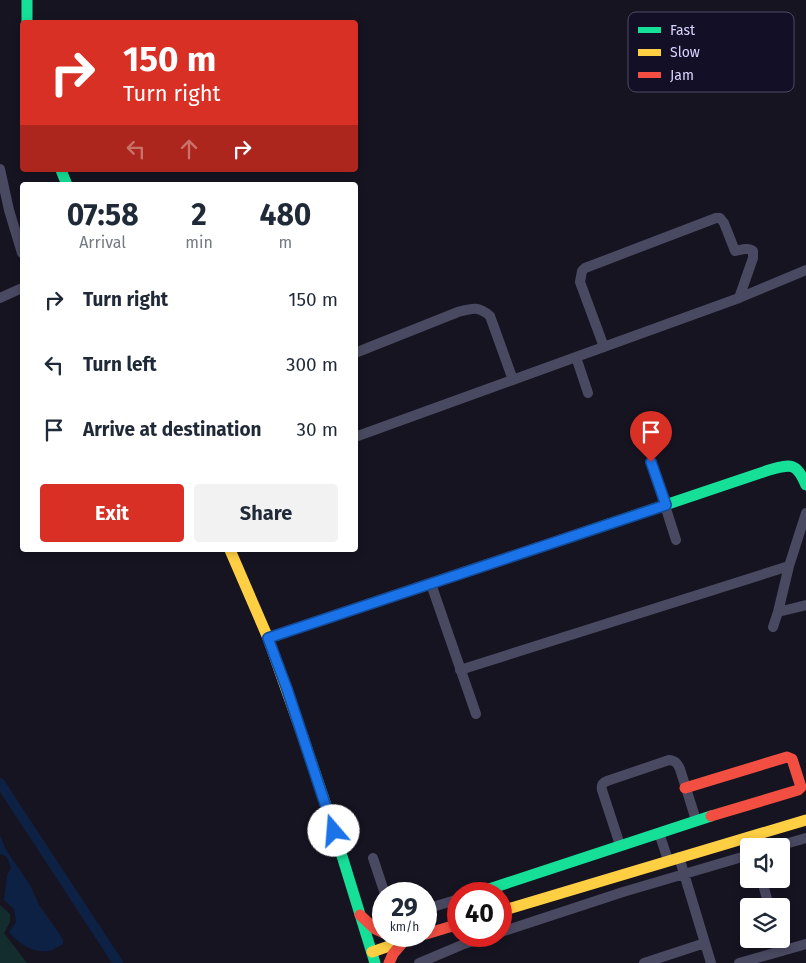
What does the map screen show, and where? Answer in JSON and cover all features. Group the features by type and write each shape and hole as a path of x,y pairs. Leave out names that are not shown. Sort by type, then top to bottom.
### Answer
{"street":[{"path":"27,0 27,20"},
{"path":"0,168 9,210 20,246"},
{"path":"604,347 580,282 582,271 585,268 716,218 720,218 724,223 735,251 746,249 753,251 753,258 739,298"},
{"path":"358,436 739,298 806,270"},
{"path":"0,298 20,289"},
{"path":"358,352 472,308 482,310 490,316 513,380"},
{"path":"576,358 588,393"},
{"path":"651,462 676,540"},
{"path":"268,638 784,466 794,466 798,469 806,485"},
{"path":"773,627 790,566 804,531 806,513"},
{"path":"231,552 268,638 287,689 330,816 373,958 393,947"},
{"path":"460,670 790,566"},
{"path":"431,584 476,714"},
{"path":"778,612 806,605"},
{"path":"510,882 696,820 798,790 801,786 792,759 786,757 685,788"},
{"path":"620,845 602,790 603,782 669,760 677,763 696,820"},
{"path":"512,908 806,820"},
{"path":"659,833 683,874 711,963"},
{"path":"790,843 806,838"},
{"path":"373,858 381,882"},
{"path":"512,928 740,858"},
{"path":"764,888 767,898"},
{"path":"360,915 372,926"},
{"path":"644,963 705,943"},
{"path":"739,963 806,944"},
{"path":"389,963 399,947"},
{"path":"419,963 450,947"}],"green space":[{"path":"0,905 10,914 10,922 4,933 27,963 0,963"}],"water":[{"path":"0,835 6,850 30,885 39,905 63,939 63,944 52,950 31,949 9,932 16,922 14,909 4,900 7,875 11,868 7,857 0,854"}],"waterway":[{"path":"0,783 118,963"}],"traffic: fast":[{"path":"27,0 27,20"},
{"path":"62,172 66,182"},
{"path":"588,531 769,470 783,467 788,466 796,469 806,485"},
{"path":"303,737 375,963"},
{"path":"510,882 711,816"}],"traffic: slow":[{"path":"231,552 268,638 303,737"},
{"path":"512,908 806,820"},
{"path":"372,952 386,947"}],"traffic: jam":[{"path":"268,638 588,531"},
{"path":"685,788 787,757 792,759 801,787 798,790 711,816"},
{"path":"360,915 372,926"},
{"path":"437,931 447,928"},
{"path":"389,963 399,947"}],"route":[{"path":"334,831 268,638 666,505 651,462"}]}
